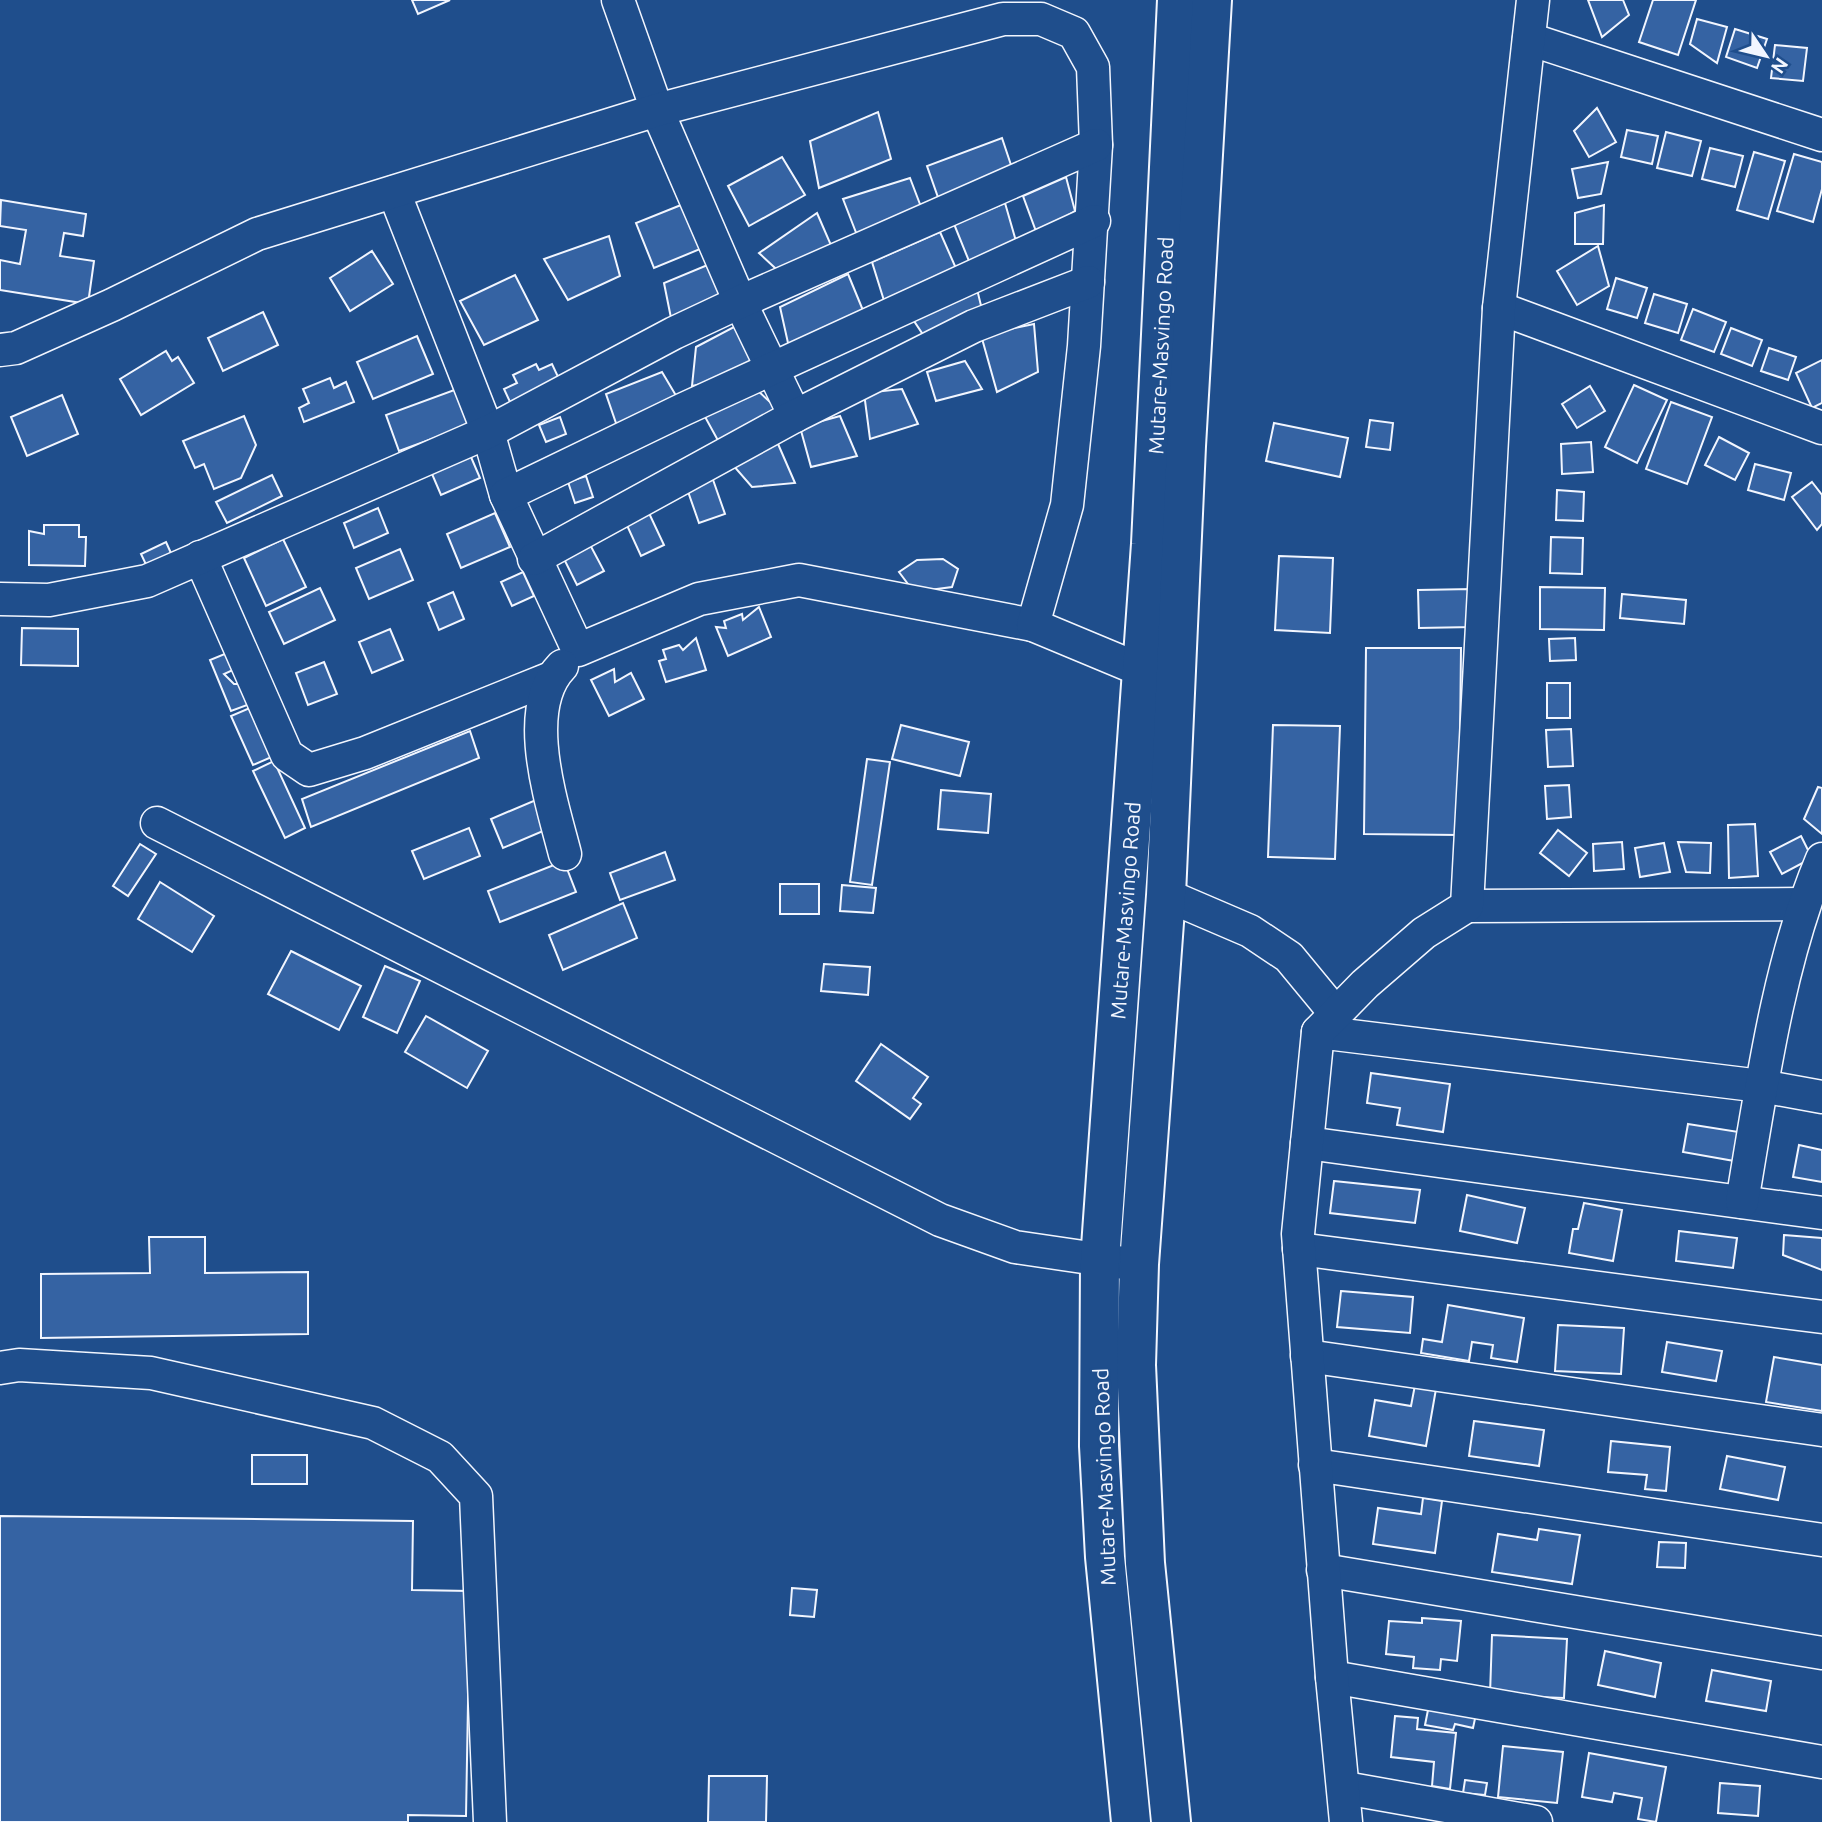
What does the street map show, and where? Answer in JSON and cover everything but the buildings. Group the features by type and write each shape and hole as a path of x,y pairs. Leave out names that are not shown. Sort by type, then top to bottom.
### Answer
{"highway":[{"name":"Mutare-Masvingo Road","path":"1131,1822 1105,1557 1099,1446 1100,1261 1151,544 1177,0"},
{"name":"Mutare-Masvingo Road","path":"1171,1822 1145,1563 1136,1365 1139,1264 1166,895 1212,0"}],"street":[{"path":"618,0 646,70 657,110 740,302 795,416"},
{"path":"1467,906 1499,308 1533,0"},
{"path":"0,350 16,348 112,305 257,234 657,110 1003,19 1041,19 1074,33 1093,67 1096,145 1094,221 1067,505 1033,625"},
{"path":"1529,39 1822,135"},
{"path":"0,599 49,600 147,581 488,432 674,333 1096,145"},
{"path":"394,192 488,432 506,495 578,650"},
{"path":"506,495 1094,221"},
{"path":"534,559 795,416 974,326 1088,282"},
{"path":"1499,308 1822,428"},
{"path":"200,557 287,755 309,770 365,753 551,678 578,650 699,599 799,580 1033,625 1141,670"},
{"path":"551,678 539,736 565,854"},
{"path":"157,823 940,1220 1015,1247 1100,1261 1139,1264"},
{"path":"1742,1202 1761,1086 1803,904 1822,859"},
{"path":"1166,895 1250,931 1289,957 1327,1023"},
{"path":"1346,1822 1299,1249 1307,1143 1327,1023 1424,933 1467,906 1803,904"},
{"path":"1327,1023 1822,1097"},
{"path":"1307,1143 1822,1213"},
{"path":"1299,1249 1822,1317"},
{"path":"1307,1356 1822,1430"},
{"path":"0,1368 19,1365 151,1373 373,1423 440,1457 476,1496 489,1822"},
{"path":"1315,1465 1822,1540"},
{"path":"1324,1570 1822,1653"},
{"path":"1332,1677 1822,1762"},
{"path":"1345,1788 1536,1822"}]}
